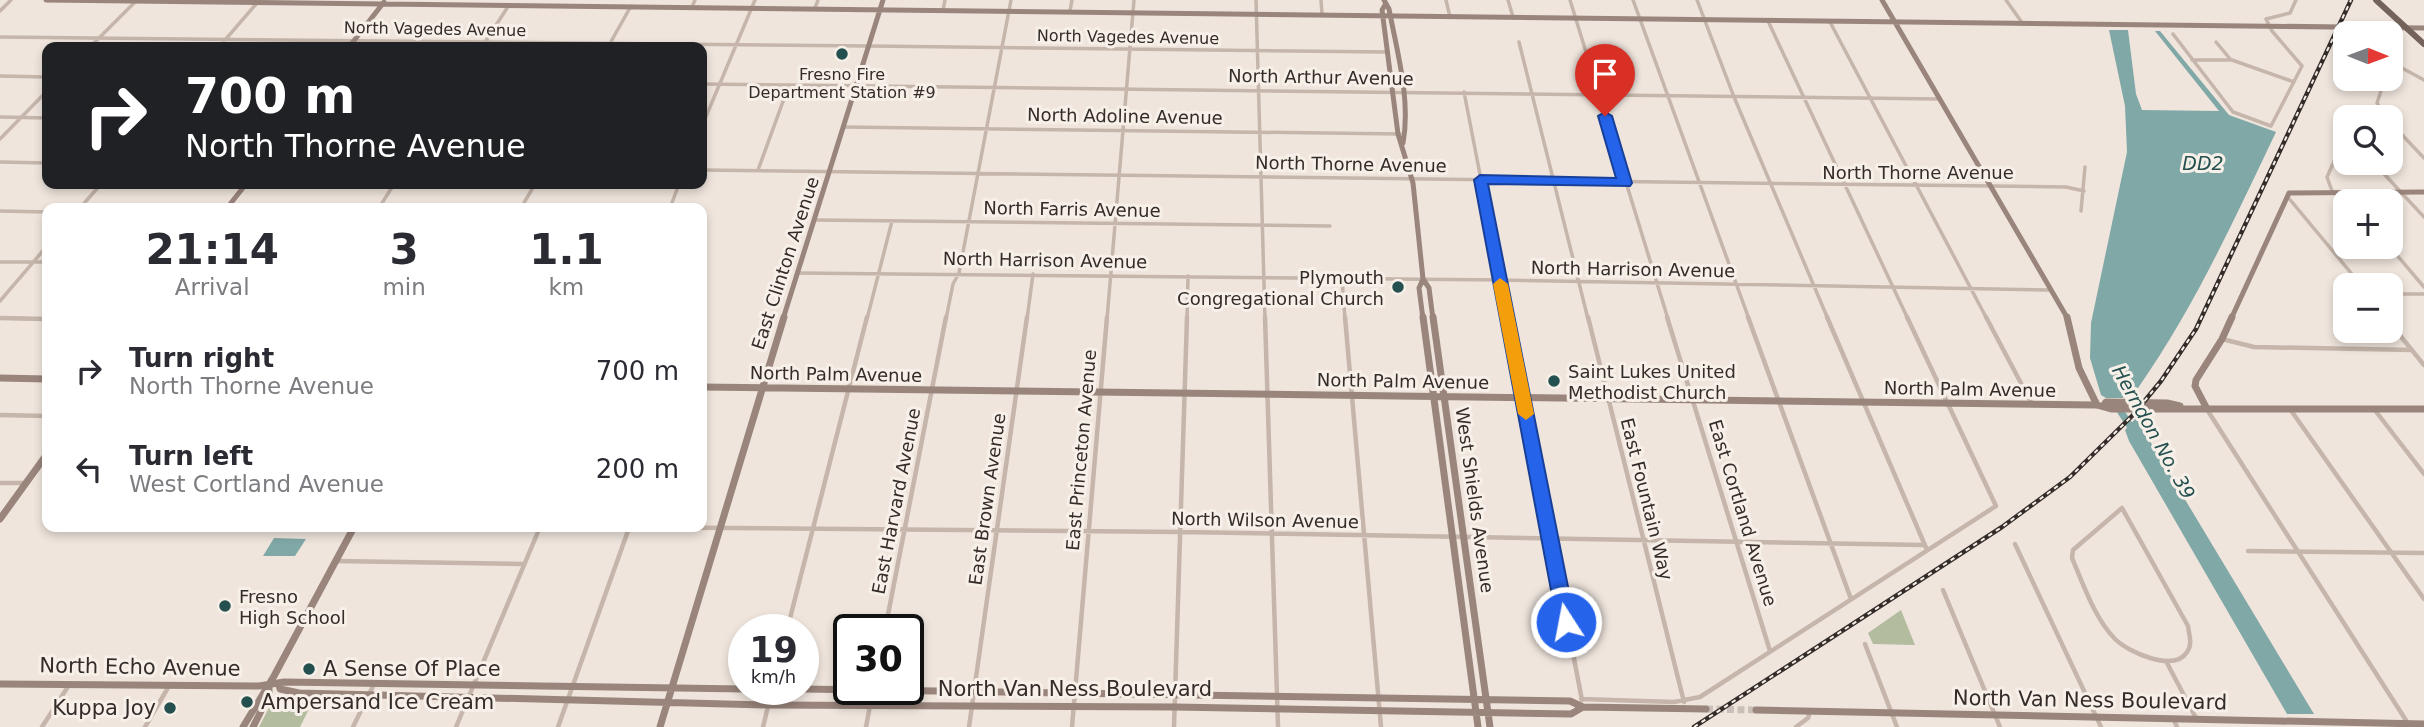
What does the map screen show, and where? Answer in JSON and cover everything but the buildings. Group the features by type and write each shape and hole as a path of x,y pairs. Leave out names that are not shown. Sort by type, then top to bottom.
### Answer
{"main road":[{"path":"2375,0 2424,44"},
{"path":"2382,0 2407,28"}],"street":[{"path":"0,11 11,0"},
{"path":"46,0 481,2 509,5 540,2 752,8 2424,28"},
{"path":"96,42 136,0"},
{"path":"692,7 695,0"},
{"path":"707,113 755,0"},
{"path":"815,8 818,0"},
{"name":"East Clinton Avenue","path":"660,727 762,387 883,0"},
{"path":"943,10 945,0"},
{"name":"East Harvard Avenue","path":"888,614 953,284 959,273 1011,0"},
{"path":"1070,11 1072,0"},
{"name":"East Princeton Avenue","path":"1072,727 1134,0"},
{"path":"1256,0 1278,727"},
{"path":"1321,0 1322,14"},
{"path":"1446,0 1450,16"},
{"path":"1508,0 1513,17"},
{"name":"East Cortland Avenue","path":"1570,0 1770,651"},
{"path":"1633,0 1851,599"},
{"path":"1697,0 1734,96 1925,548"},
{"path":"1882,0 2069,321 2079,368 2105,405"},
{"path":"2006,0 2023,24"},
{"path":"2173,34 2233,112 2273,125 2301,64 2269,27 2266,19 2290,13 2296,0"},
{"path":"224,42 259,1"},
{"path":"354,40 384,2"},
{"name":"West Shields Avenue","path":"1385,3 1382,15 1398,134 1403,143 1410,178 1423,279 1429,288 1490,727"},
{"name":"West Shields Avenue","path":"1385,3 1390,16 1401,91 1406,134 1403,143"},
{"path":"485,42 509,5"},
{"path":"611,42 631,6"},
{"path":"1464,92 1582,703 1684,702 1700,697 1925,548 1996,506 1768,21"},
{"path":"1830,22 2032,404"},
{"name":"North Vagedes Avenue","path":"0,37 406,42"},
{"name":"East Fountain Way","path":"1519,42 1684,702"},
{"path":"2216,42 2232,60"},
{"name":"North Vagedes Avenue","path":"707,44 1387,52"},
{"path":"1387,52 1398,72"},
{"path":"2191,60 2232,60 2294,82"},
{"path":"2403,69 2424,80"},
{"path":"0,76 42,77"},
{"name":"North Arthur Avenue","path":"707,84 1939,99"},
{"path":"758,170 789,85"},
{"path":"0,139 42,96"},
{"path":"0,117 42,118"},
{"name":"North Adoline Avenue","path":"844,127 1406,134"},
{"path":"2403,136 2424,158"},
{"path":"0,162 42,163"},
{"path":"2333,164 2327,183 2333,191"},
{"path":"2081,211 2085,167"},
{"name":"North Thorne Avenue","path":"707,170 2066,187 2084,191"},
{"path":"2385,175 2398,189"},
{"path":"84,203 97,189"},
{"path":"231,203 242,189"},
{"path":"2333,191 2296,191 2287,196 2222,339 2196,380 2195,386 2297,551 2410,725"},
{"path":"2403,192 2424,192"},
{"path":"2403,194 2424,217"},
{"path":"2287,196 2351,273"},
{"path":"0,211 42,212"},
{"name":"North Farris Avenue","path":"814,220 1330,226"},
{"path":"791,614 891,221"},
{"path":"0,300 42,252"},
{"path":"2400,259 2424,287"},
{"path":"0,262 42,262"},
{"name":"North Harrison Avenue","path":"797,273 1499,280 2049,290"},
{"name":"East Brown Avenue","path":"969,727 1033,274"},
{"path":"1174,727 1188,276"},
{"path":"1342,279 1381,727"},
{"name":"West Shields Avenue","path":"1423,279 1419,288 1478,727"},
{"path":"2403,294 2424,294"},
{"path":"0,318 42,319"},
{"path":"2222,339 2253,347 2412,350"},
{"path":"2403,339 2424,365"},
{"path":"0,378 42,379"},
{"name":"North Palm Avenue","path":"707,387 2424,409"},
{"path":"2289,408 2424,599"},
{"path":"2373,409 2424,474"},
{"path":"0,415 42,416"},
{"path":"0,519 42,461"},
{"path":"0,483 27,483"},
{"path":"2167,663 2188,652 2192,640 2188,626 2122,508 2073,550 2072,558 2113,638 2138,654 2167,663 2197,720"},
{"name":"North Wilson Avenue","path":"707,528 1181,532 1830,543 1925,548"},
{"path":"243,727 260,695 269,686 351,532"},
{"path":"456,727 538,532"},
{"path":"558,727 627,532"},
{"path":"2015,544 2101,727"},
{"path":"2248,551 2424,553"},
{"path":"335,561 523,564"},
{"path":"1943,590 2000,727"},
{"path":"1865,644 1897,727"},
{"path":"279,685 284,682 728,689"},
{"path":"354,727 374,683"},
{"name":"North Echo Avenue","path":"0,684 279,685"},
{"path":"42,727 70,684"},
{"path":"145,727 169,685"},
{"name":"North Van Ness Boulevard","path":"279,685 280,689 289,693 728,704"},
{"path":"253,727 269,695 269,686"},
{"name":"North Van Ness Boulevard","path":"924,691 1570,701 1618,708 1706,709"},
{"path":"1618,708 1635,702"},
{"name":"North Van Ness Boulevard","path":"924,705 1571,714 1582,703"},
{"path":"763,727 768,705"},
{"path":"866,727 870,705"},
{"name":"North Van Ness Boulevard","path":"1756,710 2097,718 2176,723 2197,720 2252,724 2424,724"},
{"path":"1796,727 1808,718 1810,712"}],"green space":[{"path":"1901,610 1915,645 1873,644 1868,633"},
{"path":"272,702 311,702 311,705 300,727 259,727"}],"water":[{"name":"DD2","path":"2109,30 2128,30 2136,94 2142,110 2219,111 2155,31 2160,31 2229,115 2276,132 2212,263 2158,358 2138,388 2116,382 2124,398 2106,398 2101,395 2090,358 2091,323 2127,152 2125,106"},
{"path":"2136,418 2314,714 2287,714 2129,441 2125,430"},
{"path":"274,538 306,539 295,556 263,556"}],"waterway":[{"name":"Herndon No. 39","path":"2121,412 2134,432"}],"tunnel":[{"path":"1706,709 1756,710"}],"railway":[{"path":"1694,727 2002,527 2070,477 2133,415 2161,381 2196,329 2351,0"}],"slow traffic":[{"path":"1500,284 1526,414"}],"place":[{"name":"Fresno Fire Department Station #9","path":"842,54"},
{"name":"Plymouth Congregational Church","path":"1398,287"},
{"name":"Saint Lukes United Methodist Church","path":"1554,381"},
{"name":"Fresno High School","path":"225,606"},
{"name":"A Sense Of Place","path":"309,669"},
{"name":"Ampersand Ice Cream","path":"247,702"},
{"name":"Kuppa Joy","path":"170,708"}],"route":[{"path":"1566,622 1480,180 1625,183 1605,116"}]}
